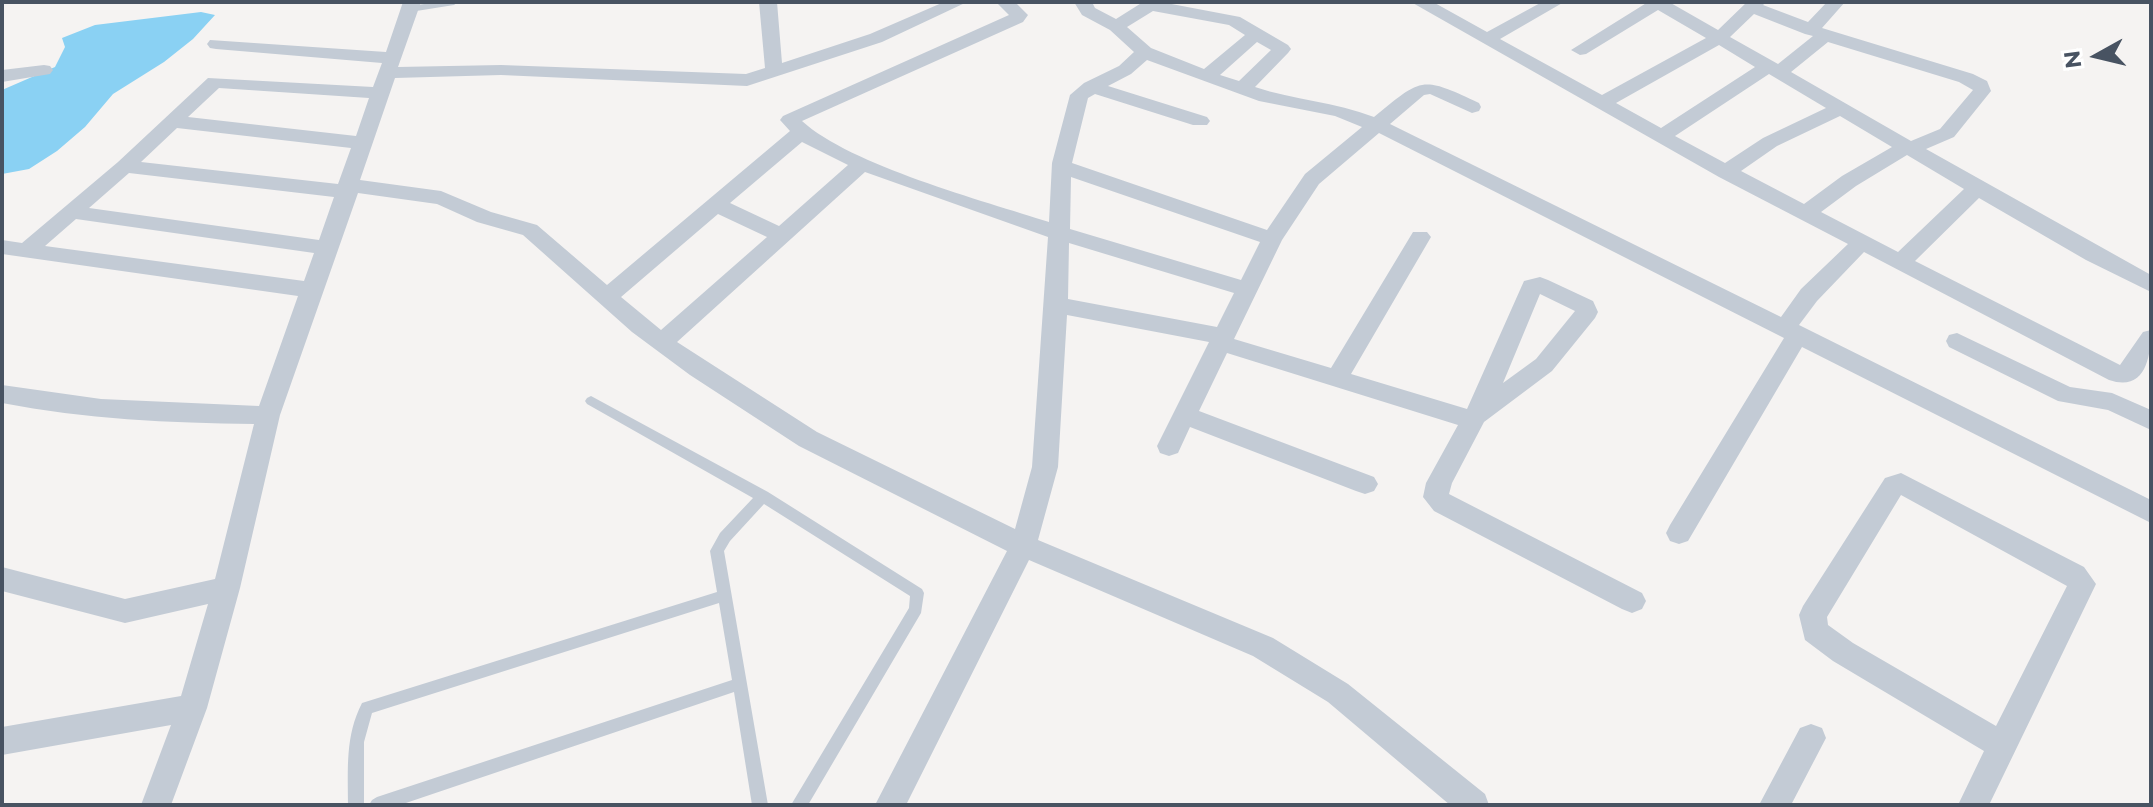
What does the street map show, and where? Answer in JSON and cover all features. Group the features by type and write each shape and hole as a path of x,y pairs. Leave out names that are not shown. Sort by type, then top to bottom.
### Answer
{"street":[{"path":"768,2 774,72"},
{"path":"27,250 218,81 501,70 740,80 876,38 958,2"},
{"path":"1005,2 1019,15 1017,18 795,117 790,123 800,133 863,163 951,199 1057,234 1246,289"},
{"path":"1083,2 1088,11 1116,26 1145,52 1266,97 1330,108 1376,125 2151,512"},
{"path":"1487,39 1555,2"},
{"path":"1580,50 1658,2 1977,188 2151,284"},
{"path":"1661,136 1775,69 1818,33 1836,2"},
{"path":"1434,4 1487,39 1726,172 2121,375 2126,375 2151,338"},
{"path":"1603,102 1719,38 1754,4 1818,33 1980,85 1982,91 1947,133 1911,147 1849,181 1806,213"},
{"path":"1116,26 1152,5 1234,21 1282,49 1242,89"},
{"path":"156,805 192,708 226,588 268,415 350,188 411,6"},
{"path":"1206,77 1257,33"},
{"path":"216,44 386,75"},
{"path":"890,805 1023,546 1045,467 1062,167 1079,95 1125,70 1145,52"},
{"path":"2,76 44,70"},
{"path":"1091,87 1200,121"},
{"path":"1169,446 1272,239 1312,179 1418,90 1432,88 1472,107"},
{"path":"1726,172 1770,142 1842,108"},
{"path":"171,121 363,143"},
{"path":"607,297 800,133"},
{"path":"662,342 863,163"},
{"path":"125,166 441,198 484,217 530,230 662,342 698,369 808,439 1023,546 1263,647 1338,693 1474,805"},
{"path":"1062,167 1272,239"},
{"path":"1902,261 1977,188"},
{"path":"714,204 783,236"},
{"path":"72,212 327,248"},
{"path":"1336,379 1420,237"},
{"path":"1679,533 1809,295 1862,242"},
{"path":"2,247 312,290"},
{"path":"1055,305 1223,340 1336,379 1465,418 1476,416 1544,365 1587,312 1585,307 1540,285 1532,286 1476,416 1439,483 1436,497 1443,504 1632,601"},
{"path":"1957,341 2066,395 2112,402 2151,421"},
{"path":"2,394 144,414 268,415"},
{"path":"1184,415 1365,484"},
{"path":"1973,805 2082,584 2074,575 1901,483 1894,485 1813,615 1812,624 1815,631 1843,652 2002,746"},
{"path":"2,579 125,611 226,588"},
{"path":"2,741 192,708"},
{"path":"1774,805 1811,738"}],"lane":[{"path":"411,6 454,2"},
{"path":"591,401 763,496 917,593 916,609 799,805"},
{"path":"760,805 717,551 725,537 763,496"},
{"path":"356,805 359,720 367,708 723,596"},
{"path":"377,805 739,684"}],"water":[{"path":"201,12 215,15 193,39 164,62 113,94 85,127 57,151 29,169 2,174 2,90 55,67 65,47 62,38 95,25"}]}
